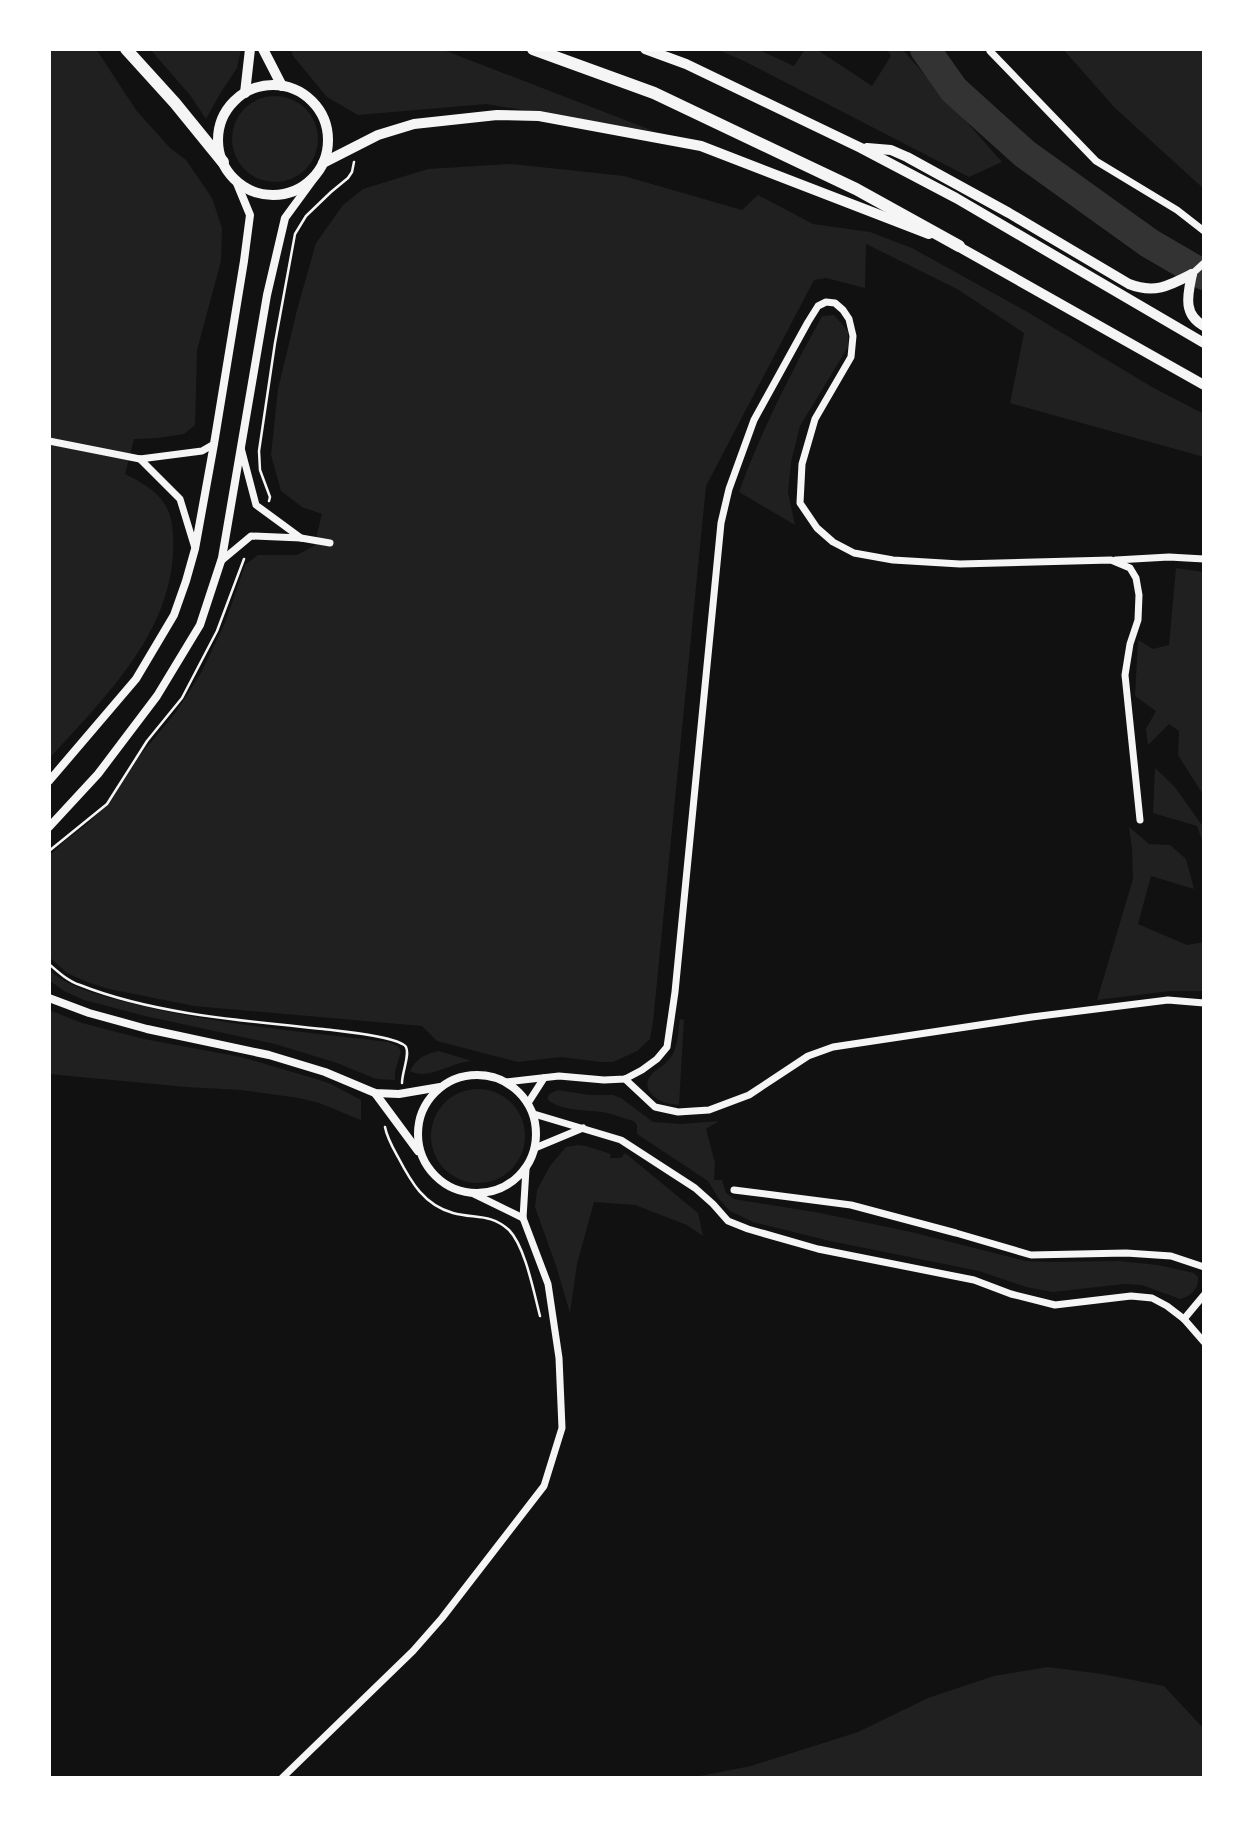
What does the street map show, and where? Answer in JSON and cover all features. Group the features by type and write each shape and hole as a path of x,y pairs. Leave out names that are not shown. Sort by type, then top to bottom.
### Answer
{"highway":[{"path":"126,49 223,162"},
{"path":"533,49 654,93 856,189 1204,386"},
{"path":"645,49 687,64 861,148 956,198 1204,343"},
{"path":"323,163 378,135 414,124 496,115 539,116 701,146 959,246"},
{"path":"861,148 891,150 907,158 1009,213 1129,285 1150,290 1175,283 1192,274"},
{"path":"1192,274 1188,292 1189,309 1193,319 1204,326"}],"main road":[{"path":"245,93 250,49"},
{"path":"264,49 282,86"},
{"path":"262,86 282,86 298,91 312,101 322,114 328,147 315,177 301,188 276,195 250,191 236,181 223,162 219,131 224,116 233,103 245,93 262,86"}],"street":[{"path":"990,51 1096,161 1177,210 1204,231"},
{"path":"49,827 98,774 157,696 200,625 221,561 267,295 285,218 315,177"},
{"path":"49,782 136,679 174,614 195,549 250,215 236,181"},
{"path":"1192,274 1204,263"},
{"path":"506,1082 559,1076 625,1079 657,1059 667,1047 676,992 721,523 729,489 754,421 818,306 826,302 835,303 843,310 849,319 852,336 851,357 815,419 802,464 800,503 817,528 833,542 854,553 893,560 960,565 1204,559"},
{"path":"49,441 140,459 202,451 214,444"},
{"path":"241,448 256,505 301,538"},
{"path":"140,459 180,499 195,549"},
{"path":"221,561 251,536 301,538 330,543"},
{"path":"1111,560 1130,568 1136,578 1139,594 1138,620 1130,644 1125,676 1140,820"},
{"path":"49,998 136,1026 269,1055 325,1072 375,1093 403,1093 440,1087"},
{"path":"625,1079 654,1107 678,1112 709,1110 749,1095 808,1056 833,1047 1168,1000 1204,1003"},
{"path":"282,1778 413,1651 442,1618 544,1486 562,1429 559,1359 548,1284 523,1218 526,1169 535,1149 537,1131 534,1114 518,1091 506,1082 490,1076 472,1074 456,1078 440,1087 428,1101 420,1119 418,1138 422,1157"},
{"path":"528,1103 544,1078"},
{"path":"375,1093 430,1171 442,1183 457,1191 474,1194 494,1192 512,1183 526,1169"},
{"path":"534,1114 621,1140 695,1188 728,1221 748,1229 818,1249 974,1280 1010,1294 1055,1305 1131,1296 1152,1298 1184,1318 1204,1342"},
{"path":"535,1149 584,1128"},
{"path":"734,1189 851,1205 1031,1255 1126,1253 1171,1256 1204,1267"},
{"path":"474,1194 523,1218"},
{"path":"1184,1318 1204,1295"}],"path":[{"path":"49,964 77,985 160,1008 401,1042 407,1048 408,1056 402,1074 403,1093"},
{"path":"393,1116 385,1125 386,1131 409,1180 419,1193 436,1206 452,1213 487,1217 498,1221 511,1232 527,1270 541,1321 548,1327 554,1327"}],"shaded area":[{"path":"49,49 93,49 98,52 136,110 170,148 186,160 212,198 222,228 221,261 197,350 195,425 184,434 134,439 125,474 150,488 165,504 169,514 173,553 169,584 146,640 129,666 49,759"},
{"path":"150,49 241,49 237,68 206,119 190,95"},
{"path":"291,49 441,49 656,132 486,104 358,115 327,97 293,56"},
{"path":"716,49 757,49 794,66 805,49 816,49 872,86 891,56 887,49 902,49 1002,162 969,177"},
{"path":"1063,49 1204,49 1204,189 1115,108"},
{"path":"275,96 291,100 305,109 314,123 318,139 314,155 305,169 291,178 275,182 259,178 245,169 236,155 232,139 236,123 245,109 259,100"},
{"path":"512,164 624,176 742,210 758,195 813,224 870,232 912,248 1024,310 1152,387 1204,414 1204,457 1010,403 1024,333 957,289 866,244 865,288 826,278 814,280 706,486 653,1022 650,1039 637,1051 613,1062 561,1057 518,1062 437,1041 422,1026 194,1006 109,989 67,973 49,957 49,856 109,802 137,759 176,712 201,673 225,623 245,565 258,555 297,555 314,546 322,514 302,507 281,491 271,455 278,389 316,243 343,205 363,189 428,169"},
{"path":"834,315 848,331 848,347 800,426 791,462 788,492 795,525 739,492 767,425 810,337 822,316"},
{"path":"1176,568 1204,572 1204,796 1178,755 1179,731 1169,724 1148,745 1146,729 1156,711 1135,696 1138,640 1153,649 1169,645"},
{"path":"1155,768 1174,786 1204,828 1204,846 1197,826 1153,813"},
{"path":"1129,827 1149,844 1170,845 1186,859 1194,889 1151,876 1138,924 1187,945 1204,942 1204,991 1170,991 1097,1000 1133,879"},
{"path":"49,970 84,990 155,1009 255,1026 388,1042 398,1046 401,1052 395,1080 376,1079 337,1063 275,1044 84,1000 64,991 49,980"},
{"path":"49,1010 82,1023 144,1039 241,1057 331,1084 361,1100 361,1120 299,1098 241,1090 49,1074"},
{"path":"680,1019 684,1020 679,1105 658,1099 647,1085 650,1076 667,1062 673,1053"},
{"path":"439,1051 472,1061 424,1074 410,1071 422,1057"},
{"path":"478,1089 496,1092 512,1102 522,1118 525,1136 522,1154 512,1170 496,1180 478,1183 460,1180 444,1170 434,1154 431,1136 434,1118 444,1102 460,1092"},
{"path":"558,1090 613,1095 653,1122 681,1124 719,1121 706,1129 715,1163 714,1180 722,1180 726,1193 734,1199 911,1232 1026,1261 1119,1261 1158,1265 1194,1273 1198,1277 1197,1285 1191,1294 1180,1299 1142,1285 1124,1284 1053,1292 1026,1287 979,1271 830,1241 753,1222 730,1211 708,1181 637,1134 634,1121 607,1113 560,1107 548,1100 551,1093"},
{"path":"578,1145 611,1154 610,1158 621,1158 625,1153 698,1213 703,1236 687,1225 635,1205 594,1202 577,1264 570,1313 535,1207 537,1190 550,1166 566,1147"},
{"path":"1048,1667 1164,1686 1204,1729 1204,1778 689,1778 751,1766 858,1732 928,1698 994,1676"}],"waterway":[{"path":"925,49 954,90 1025,154 1149,243 1204,275"}]}
